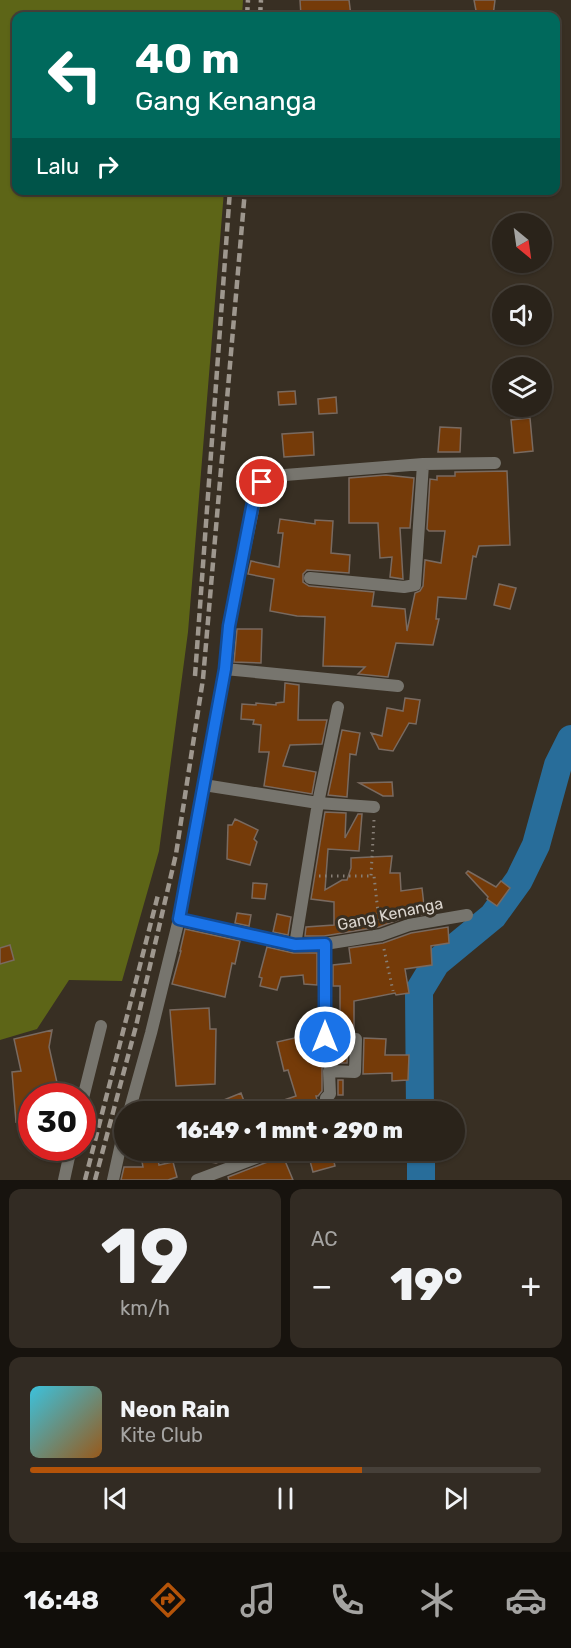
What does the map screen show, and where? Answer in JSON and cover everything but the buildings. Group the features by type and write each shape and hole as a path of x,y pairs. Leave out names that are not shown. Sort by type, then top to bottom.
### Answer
{"street":[{"path":"132,1101 179,919 225,669 229,626 255,492 262,482 285,475 423,464 495,463"},
{"path":"310,578 404,587 415,585 423,464"},
{"path":"225,669 398,686"},
{"path":"295,945 318,803 338,707"},
{"path":"204,785 318,803 374,807"},
{"name":"Gang Kenanga","path":"179,919 295,945 325,944 381,935 409,925 467,915"},
{"path":"325,944 325,1037 356,1039 355,1072 329,1071 330,1095 326,1098 327,1101"},
{"path":"87,1083 101,1026"},
{"path":"63,1180 68,1161"},
{"path":"113,1180 117,1161"},
{"path":"197,1180 248,1161"}],"path":[{"path":"371,876 374,807"},
{"path":"305,876 374,876 381,935 393,991"}],"green space":[{"path":"0,0 243,0 242,12 12,12 12,195 224,195 188,632 159,851 122,981 69,980 37,1029 0,1040"}],"waterway":[{"path":"420,1101 419,991 436,963 493,916 519,880 536,845 558,765 571,739"},
{"path":"421,1161 421,1180"}],"railway":[{"path":"247,12 248,0"},
{"path":"260,12 261,0"},
{"path":"195,676 230,195"},
{"path":"95,1180 136,1026 176,854 203,679 245,195"},
{"path":"85,1180 158,895"}],"route":[{"path":"262,482 255,492 229,626 225,669 179,919 295,945 325,944 325,1037"}]}
